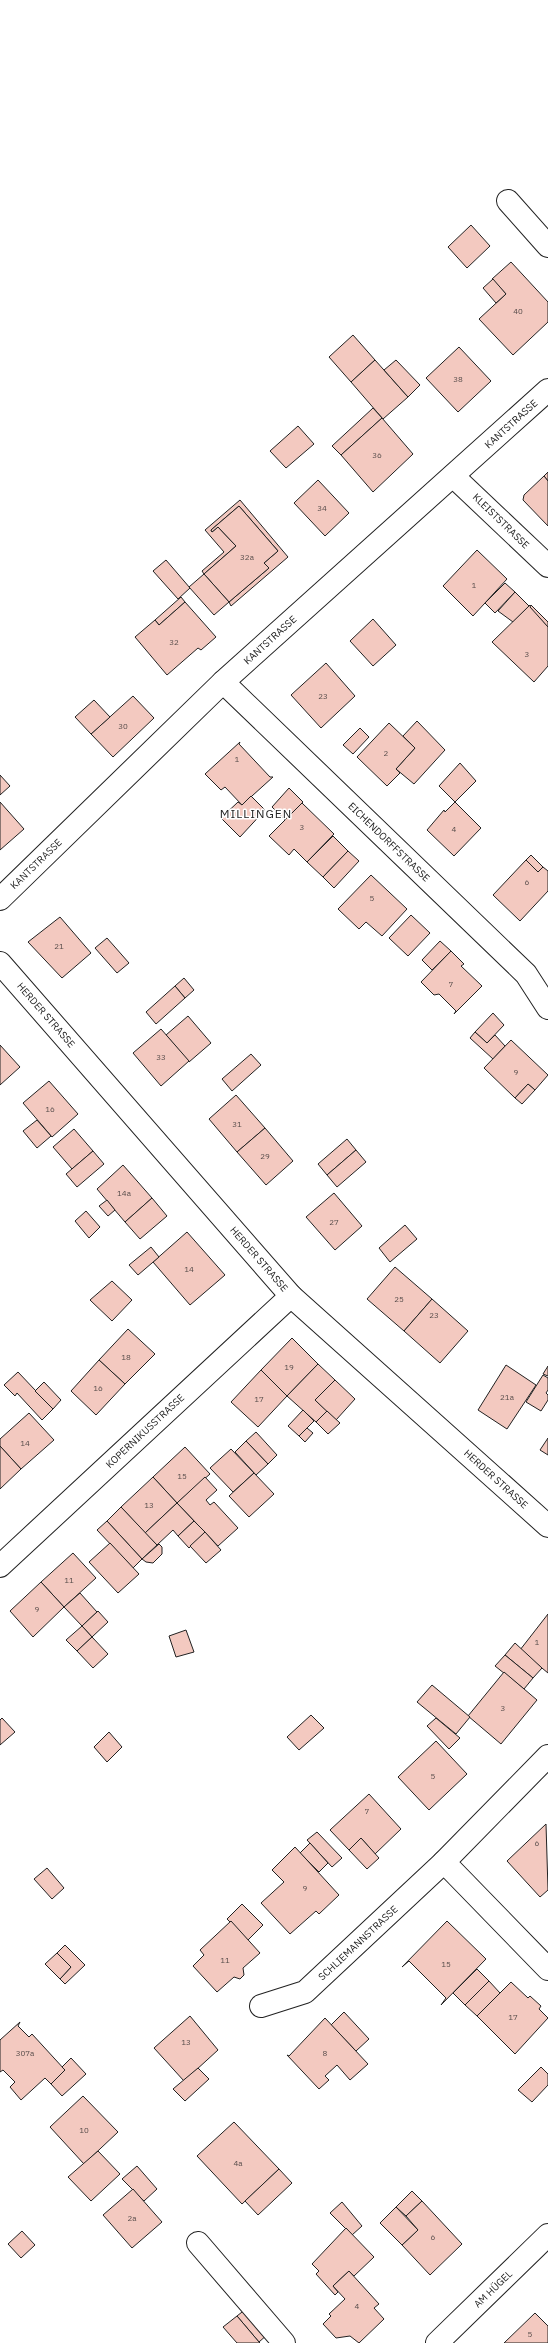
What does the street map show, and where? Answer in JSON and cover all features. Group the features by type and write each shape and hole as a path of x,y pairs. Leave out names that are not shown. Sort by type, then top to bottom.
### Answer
{"street":[{"path":"508,201 548,246"},
{"name":"KANTSTRASSE","path":"0,899 223,682 548,390"},
{"name":"KLEISTSTRASSE","path":"453,476 548,566"},
{"name":"EICHENDORFFSTRASSE","path":"223,682 526,974 548,1008"},
{"name":"HERDER STRASSE","path":"0,963 291,1296 548,1526"},
{"name":"KOPERNIKUSSTRASSE","path":"0,1566 291,1296"},
{"name":"SCHLIEMANNSTRASSE","path":"261,2006 305,1992 444,1862 548,1756"},
{"path":"444,1862 548,1969"},
{"name":"AM HÜGEL","path":"437,2343 548,2235"},
{"path":"198,2244 284,2343"}],"building":[{"path":"471,225 490,246 467,268 448,247"},
{"path":"511,262 548,302 548,322 513,355 479,319 506,294 492,279"},
{"path":"493,279 506,294 496,303 483,288"},
{"path":"353,335 375,360 351,382 329,357"},
{"path":"459,347 491,381 458,412 426,378"},
{"path":"375,360 408,397 383,419 351,382"},
{"path":"396,360 420,385 408,397 384,370"},
{"path":"373,408 382,418 341,455 332,446"},
{"path":"382,418 413,454 373,492 341,455"},
{"path":"298,426 314,444 286,468 270,451"},
{"path":"548,472 548,481 544,476"},
{"path":"544,476 548,481 548,526 523,500 524,495"},
{"path":"318,480 349,513 325,536 294,503"},
{"path":"240,500 288,557 231,606 229,602 269,568 264,563 278,551 239,506 211,530 212,532 218,527 236,546 204,574 202,571 224,552 205,530"},
{"path":"239,506 278,551 264,563 269,568 229,602 204,574 236,546 218,527 212,532 211,530"},
{"path":"477,550 507,579 473,616 443,586"},
{"path":"166,560 190,588 178,599 153,571"},
{"path":"204,574 229,602 214,615 189,587"},
{"path":"505,583 515,592 495,613 485,603"},
{"path":"515,592 529,606 513,622 498,611"},
{"path":"181,597 185,602 159,625 155,620"},
{"path":"185,602 216,637 201,650 198,648 167,675 135,637 155,620 159,625"},
{"path":"530,605 548,627 548,666 534,682 492,642"},
{"path":"531,605 548,622 548,627 530,607"},
{"path":"373,619 396,645 373,666 350,641"},
{"path":"326,663 355,696 321,728 291,695"},
{"path":"133,696 154,718 113,757 91,734"},
{"path":"94,700 110,717 91,734 75,717"},
{"path":"417,721 445,750 414,784 396,769 415,748 403,736"},
{"path":"389,723 415,748 396,769 400,773 387,786 357,757"},
{"path":"360,728 369,737 353,754 343,745"},
{"path":"240,742 239,744 270,777 273,777 242,805 225,787 221,790 205,774"},
{"path":"460,763 476,781 455,802 439,786"},
{"path":"0,775 10,786 0,795"},
{"path":"289,788 303,802 285,820 272,807"},
{"path":"251,796 265,810 240,837 221,818 238,802 242,805"},
{"path":"0,802 24,829 0,850"},
{"path":"455,802 481,828 454,856 427,830 444,810 445,812"},
{"path":"302,803 334,834 307,862 294,849 289,855 269,836"},
{"path":"333,836 348,851 323,877 307,862"},
{"path":"348,851 359,861 334,888 323,877"},
{"path":"531,855 543,867 538,872 526,860"},
{"path":"526,860 538,872 543,867 548,871 548,891 520,921 493,895"},
{"path":"371,875 407,909 382,936 366,922 359,929 338,909"},
{"path":"411,915 430,933 408,956 389,938"},
{"path":"60,917 91,953 62,978 28,942"},
{"path":"107,938 129,963 117,973 95,948"},
{"path":"440,941 451,951 432,970 422,960"},
{"path":"451,951 464,964 461,966 482,986 454,1014 456,1011 439,994 434,995 421,982"},
{"path":"184,978 194,990 185,998 175,986"},
{"path":"175,986 185,998 156,1024 146,1012"},
{"path":"493,1013 504,1025 487,1043 475,1032"},
{"path":"188,1016 211,1043 189,1062 166,1035"},
{"path":"161,1029 189,1061 161,1086 133,1053"},
{"path":"475,1032 487,1043 495,1035 505,1046 493,1059 470,1038"},
{"path":"511,1040 548,1075 535,1090 528,1084 515,1098 484,1068"},
{"path":"0,1045 20,1067 0,1085"},
{"path":"251,1054 261,1065 232,1091 222,1079"},
{"path":"49,1081 78,1114 52,1137 23,1103"},
{"path":"528,1084 535,1090 522,1104 515,1098"},
{"path":"236,1095 265,1128 237,1152 209,1119"},
{"path":"37,1120 51,1136 37,1148 23,1131"},
{"path":"265,1128 293,1161 266,1185 237,1152"},
{"path":"74,1129 93,1151 72,1169 53,1147"},
{"path":"347,1139 356,1150 327,1175 318,1164"},
{"path":"356,1150 366,1162 337,1187 327,1175"},
{"path":"93,1151 104,1164 77,1187 66,1174"},
{"path":"123,1165 152,1198 125,1222 97,1189"},
{"path":"334,1193 362,1226 335,1250 306,1217"},
{"path":"152,1198 167,1216 140,1239 125,1222"},
{"path":"107,1200 115,1210 108,1216 99,1206"},
{"path":"86,1211 100,1227 89,1238 75,1221"},
{"path":"405,1225 417,1239 390,1262 379,1248"},
{"path":"187,1232 225,1275 190,1305 153,1262"},
{"path":"151,1247 159,1257 138,1275 129,1265"},
{"path":"395,1267 432,1299 404,1331 367,1299"},
{"path":"112,1281 132,1300 112,1321 90,1300"},
{"path":"432,1299 468,1331 440,1363 404,1331"},
{"path":"128,1329 155,1354 125,1384 99,1360"},
{"path":"292,1338 318,1364 287,1396 261,1370"},
{"path":"99,1360 125,1384 96,1415 71,1391"},
{"path":"318,1364 335,1380 315,1400 327,1411 316,1422 287,1396"},
{"path":"506,1365 536,1385 507,1429 478,1410"},
{"path":"548,1366 548,1376 543,1374"},
{"path":"261,1370 287,1396 258,1427 231,1402"},
{"path":"18,1372 53,1409 42,1420 17,1393 15,1396 4,1385"},
{"path":"543,1375 548,1378 548,1390 546,1393 548,1395 548,1400 541,1411 526,1402"},
{"path":"335,1380 355,1399 336,1420 315,1400"},
{"path":"44,1382 61,1400 53,1409 35,1391"},
{"path":"303,1410 314,1421 299,1436 288,1426"},
{"path":"327,1411 340,1423 328,1434 316,1422"},
{"path":"29,1413 54,1440 21,1469 0,1446 0,1439"},
{"path":"307,1428 313,1433 305,1442 299,1436"},
{"path":"256,1432 277,1455 268,1464 246,1441"},
{"path":"548,1438 548,1455 540,1450"},
{"path":"246,1441 268,1464 256,1475 235,1452"},
{"path":"0,1446 21,1469 0,1489"},
{"path":"185,1447 210,1474 177,1503 153,1477"},
{"path":"231,1449 254,1473 233,1492 210,1468"},
{"path":"254,1473 274,1494 249,1517 229,1496"},
{"path":"153,1477 177,1503 145,1533 121,1507"},
{"path":"205,1477 217,1490 206,1500 210,1505 214,1502 238,1528 218,1546 177,1503"},
{"path":"177,1503 194,1521 178,1536 173,1530 157,1545 145,1533"},
{"path":"121,1507 157,1545 142,1559 107,1521"},
{"path":"107,1521 142,1559 133,1568 97,1530"},
{"path":"194,1521 205,1532 189,1548 178,1536"},
{"path":"205,1532 221,1550 206,1563 190,1546"},
{"path":"110,1543 139,1574 118,1593 89,1562"},
{"path":"159,1544 162,1547 162,1554 153,1563 146,1562 142,1559"},
{"path":"73,1553 96,1578 64,1607 41,1582"},
{"path":"41,1582 64,1607 33,1637 10,1611"},
{"path":"80,1593 97,1612 82,1626 64,1607"},
{"path":"98,1611 108,1622 92,1637 82,1626"},
{"path":"548,1614 548,1673 520,1650"},
{"path":"82,1626 92,1637 77,1651 66,1640"},
{"path":"186,1630 194,1652 176,1657 169,1636"},
{"path":"92,1637 108,1654 93,1668 77,1651"},
{"path":"515,1643 542,1668 533,1678 505,1655"},
{"path":"505,1655 533,1678 524,1689 495,1666"},
{"path":"504,1672 537,1700 501,1744 468,1716"},
{"path":"432,1685 470,1717 456,1734 417,1702"},
{"path":"311,1715 324,1728 299,1750 287,1737"},
{"path":"2,1718 15,1732 0,1745 0,1720"},
{"path":"436,1718 460,1738 449,1749 427,1726"},
{"path":"109,1732 122,1747 107,1762 94,1747"},
{"path":"436,1741 467,1774 429,1810 398,1777"},
{"path":"369,1794 401,1829 375,1854 361,1838 349,1850 330,1830"},
{"path":"546,1824 548,1890 540,1897 507,1861"},
{"path":"317,1832 342,1858 332,1867 307,1840"},
{"path":"361,1838 379,1858 367,1869 349,1850"},
{"path":"310,1843 328,1863 319,1872 300,1853"},
{"path":"295,1847 339,1895 319,1914 316,1911 290,1934 261,1903 284,1882 272,1870"},
{"path":"47,1868 64,1888 52,1899 34,1879"},
{"path":"242,1904 263,1925 248,1940 227,1919"},
{"path":"231,1921 260,1953 243,1968 244,1975 240,1979 234,1977 217,1992 193,1966 204,1955 200,1950"},
{"path":"447,1921 486,1959 441,2005 446,1998 409,1961 402,1967"},
{"path":"65,1945 85,1965 65,1984 60,1979 71,1967 57,1953"},
{"path":"57,1953 71,1967 60,1979 45,1964"},
{"path":"477,1969 489,1981 465,2005 453,1993"},
{"path":"489,1981 500,1993 477,2016 465,2005"},
{"path":"511,1982 528,1998 530,1996 541,2006 539,2009 548,2018 515,2054 477,2016"},
{"path":"344,2012 369,2039 356,2051 331,2025"},
{"path":"190,2016 218,2050 184,2081 154,2048"},
{"path":"325,2018 368,2064 350,2080 337,2065 325,2076 329,2080 319,2089 287,2055 289,2056"},
{"path":"20,2022 18,2026 29,2037 32,2034 65,2070 51,2084 45,2078 21,2100 10,2087 15,2082 3,2070 0,2072 0,2040"},
{"path":"71,2058 86,2074 62,2096 51,2084 65,2070 62,2067"},
{"path":"541,2067 548,2074 548,2085 532,2102 518,2090"},
{"path":"198,2068 209,2079 185,2101 173,2089"},
{"path":"83,2096 118,2132 84,2164 50,2127"},
{"path":"234,2122 279,2169 242,2204 197,2156"},
{"path":"98,2151 120,2174 91,2201 68,2177"},
{"path":"137,2166 157,2189 144,2201 122,2179"},
{"path":"279,2169 292,2183 258,2215 245,2201"},
{"path":"133,2189 162,2222 132,2248 103,2215"},
{"path":"412,2191 422,2201 406,2216 396,2207"},
{"path":"422,2201 462,2244 430,2275 402,2245 418,2230 406,2216"},
{"path":"342,2202 362,2226 352,2235 330,2213"},
{"path":"396,2207 418,2230 402,2245 380,2223"},
{"path":"346,2228 374,2257 354,2276 349,2271 333,2286 338,2292 335,2295 316,2274 319,2271 312,2264"},
{"path":"22,2231 35,2245 21,2258 8,2244"},
{"path":"349,2271 379,2304 374,2308 384,2319 359,2343 350,2336 336,2338 323,2324 331,2316 329,2314 345,2299 333,2286"},
{"path":"247,2308 268,2334 259,2342 237,2316"},
{"path":"535,2313 548,2326 548,2343 504,2343"},
{"path":"237,2316 260,2343 237,2343 223,2327"}],"district":[{"name":"MILLINGEN","path":"256,813"}]}
